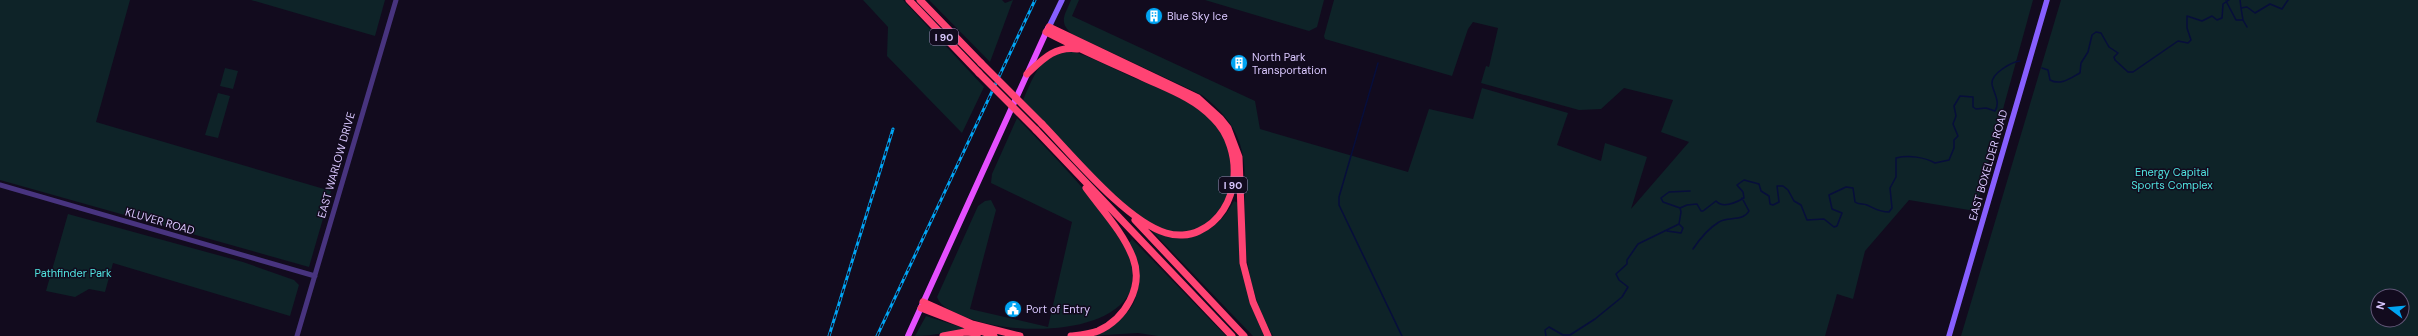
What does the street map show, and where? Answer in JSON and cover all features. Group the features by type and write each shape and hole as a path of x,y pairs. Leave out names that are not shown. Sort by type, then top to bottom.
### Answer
{"highway":[{"name":"I 90","path":"909,0 1063,157 1232,336"},
{"name":"I 90","path":"920,0 1123,206 1141,221 1168,234 1183,235 1206,228 1217,221 1231,195 1234,182 1233,157 1223,130 1215,119 1195,102 1082,50"},
{"name":"I 90","path":"1048,30 1198,98 1220,118 1228,128 1239,157 1243,263 1253,302 1268,336"},
{"path":"1048,30 1082,50"},
{"path":"1027,74 1047,55 1058,50 1082,50"},
{"name":"I 90","path":"1070,152 1244,336"},
{"path":"1063,157 1124,240 1133,260 1136,276 1130,301 1122,314 1111,324 1097,332 1071,336"},
{"path":"922,305 990,335"},
{"path":"922,305 972,324 1020,336"},
{"path":"943,336 965,332 990,335"}],"main road":[{"path":"908,336 1062,0"},
{"name":"EAST BOXELDER ROAD","path":"1948,336 2047,0"}],"street":[{"name":"EAST WARLOW DRIVE","path":"297,336 396,0"},
{"name":"KLUVER ROAD","path":"0,185 315,276"}],"green space":[{"path":"0,0 130,0 96,122 331,191 309,267 0,180"},
{"path":"251,0 385,0 375,36"},
{"path":"863,0 903,0 984,87 962,133 887,56 888,27"},
{"path":"929,0 1002,0 1005,3 1013,0 990,62"},
{"path":"1071,0 1079,0 1072,16 1255,101 1260,129 1408,172 1429,109 1473,119 1482,88 1568,113 1557,145 1601,161 1605,143 1647,157 1631,209 1689,142 1661,132 1673,100 1624,88 1601,109 1579,110 1481,83 1486,66 1489,67 1498,28 1473,22 1468,29 1452,76 1325,39 1324,36 1334,0 2033,0 1975,211 1909,200 1865,251 1853,299 1837,294 1825,336 1273,336 1256,299 1247,261 1245,235 1245,175 1239,142 1232,126 1220,111 1202,95 1072,34 1065,26 1064,22 1065,14"},
{"path":"1205,0 1324,0 1317,27 1309,31"},
{"name":"Energy Capital Sports Complex","path":"2061,0 2418,0 2418,336 1961,336"},
{"path":"1071,51 1094,59 1174,95 1194,106 1212,120 1222,133 1228,149 1231,166 1230,184 1226,200 1218,214 1205,225 1189,231 1172,232 1162,230 1144,220 1107,190 1023,100 1035,74 1045,61 1060,53"},
{"path":"225,68 238,71 233,89 220,86"},
{"path":"218,93 230,96 218,138 205,135"},
{"path":"1017,118 1083,188 1119,232 1129,251 1133,272 1130,292 1118,306 1101,317 1080,324 1056,328 1031,329 1006,327 983,323 951,311 941,304 937,297 978,206 985,201 991,200 996,210 970,309 1048,327 1072,222 991,183 992,174"},
{"path":"1234,201 1238,203 1239,238 1247,288 1257,320 1264,336 1253,336 1149,228 1188,233 1207,230 1216,224"},
{"name":"Pathfinder Park","path":"68,214 243,262 294,280 299,285 290,316 113,263 105,292 89,289 75,297 46,291"},
{"path":"1132,239 1226,336 1158,336 1138,333 1088,336 1112,325 1119,320 1126,314 1135,299 1137,290 1136,279 1129,243"},
{"path":"926,316 970,330 915,336"}],"waterway":[{"path":"2042,68 2048,70 2050,80 2054,82 2065,81 2080,73 2081,63 2088,52 2092,35 2096,32 2101,33 2109,47 2118,53 2114,57 2115,60 2128,72 2133,72 2178,41 2188,43 2191,40 2187,28 2187,16 2202,21 2212,16 2217,20 2222,18 2223,4 2229,0"},
{"path":"2240,0 2241,8 2247,7 2255,13 2270,4 2282,9 2288,0"},
{"path":"2226,1 2236,20 2243,20"},
{"path":"2241,8 2243,20 2247,27"},
{"path":"1546,336 1545,330 1549,327 1563,335 1570,335 1595,319 1622,297 1628,287 1619,280 1616,274 1627,264 1627,260 1638,244 1679,224 1681,212 1680,208 1687,205 1697,204 1701,211 1703,211 1716,201 1726,205 1738,201 1744,198 1743,192 1737,185 1744,180 1759,184 1761,191 1769,196 1770,204 1773,205 1779,202 1777,186 1783,186 1788,190 1794,201 1801,205 1807,220 1824,219 1834,227 1837,226 1842,213 1832,209 1829,195 1846,187 1853,188 1856,203 1866,204 1880,211 1889,212 1892,208 1890,188 1896,177 1896,158 1916,157 1935,163 1949,160 1954,148 1954,140 1958,136 1953,124 1956,116 1954,106 1960,96 1973,97 1973,107 1976,109 1986,108 1995,111 1997,108 1997,101 1992,84 1993,80 1998,72 2012,63 2020,61"},
{"path":"1378,63 1339,197 1339,205 1402,336"},
{"path":"1680,208 1663,202 1661,198 1669,192 1690,191"},
{"path":"1693,249 1704,234 1719,222 1727,219 1743,217 1749,211 1742,198"},
{"path":"1667,231 1681,233 1683,228 1679,224"}],"railway":[{"path":"877,336 1035,0"},
{"path":"829,336 893,129"}],"place":[{"name":"Blue Sky Ice","path":"1154,16"},
{"name":"North Park Transportation","path":"1239,63"},
{"name":"Port of Entry","path":"1013,309"}]}
